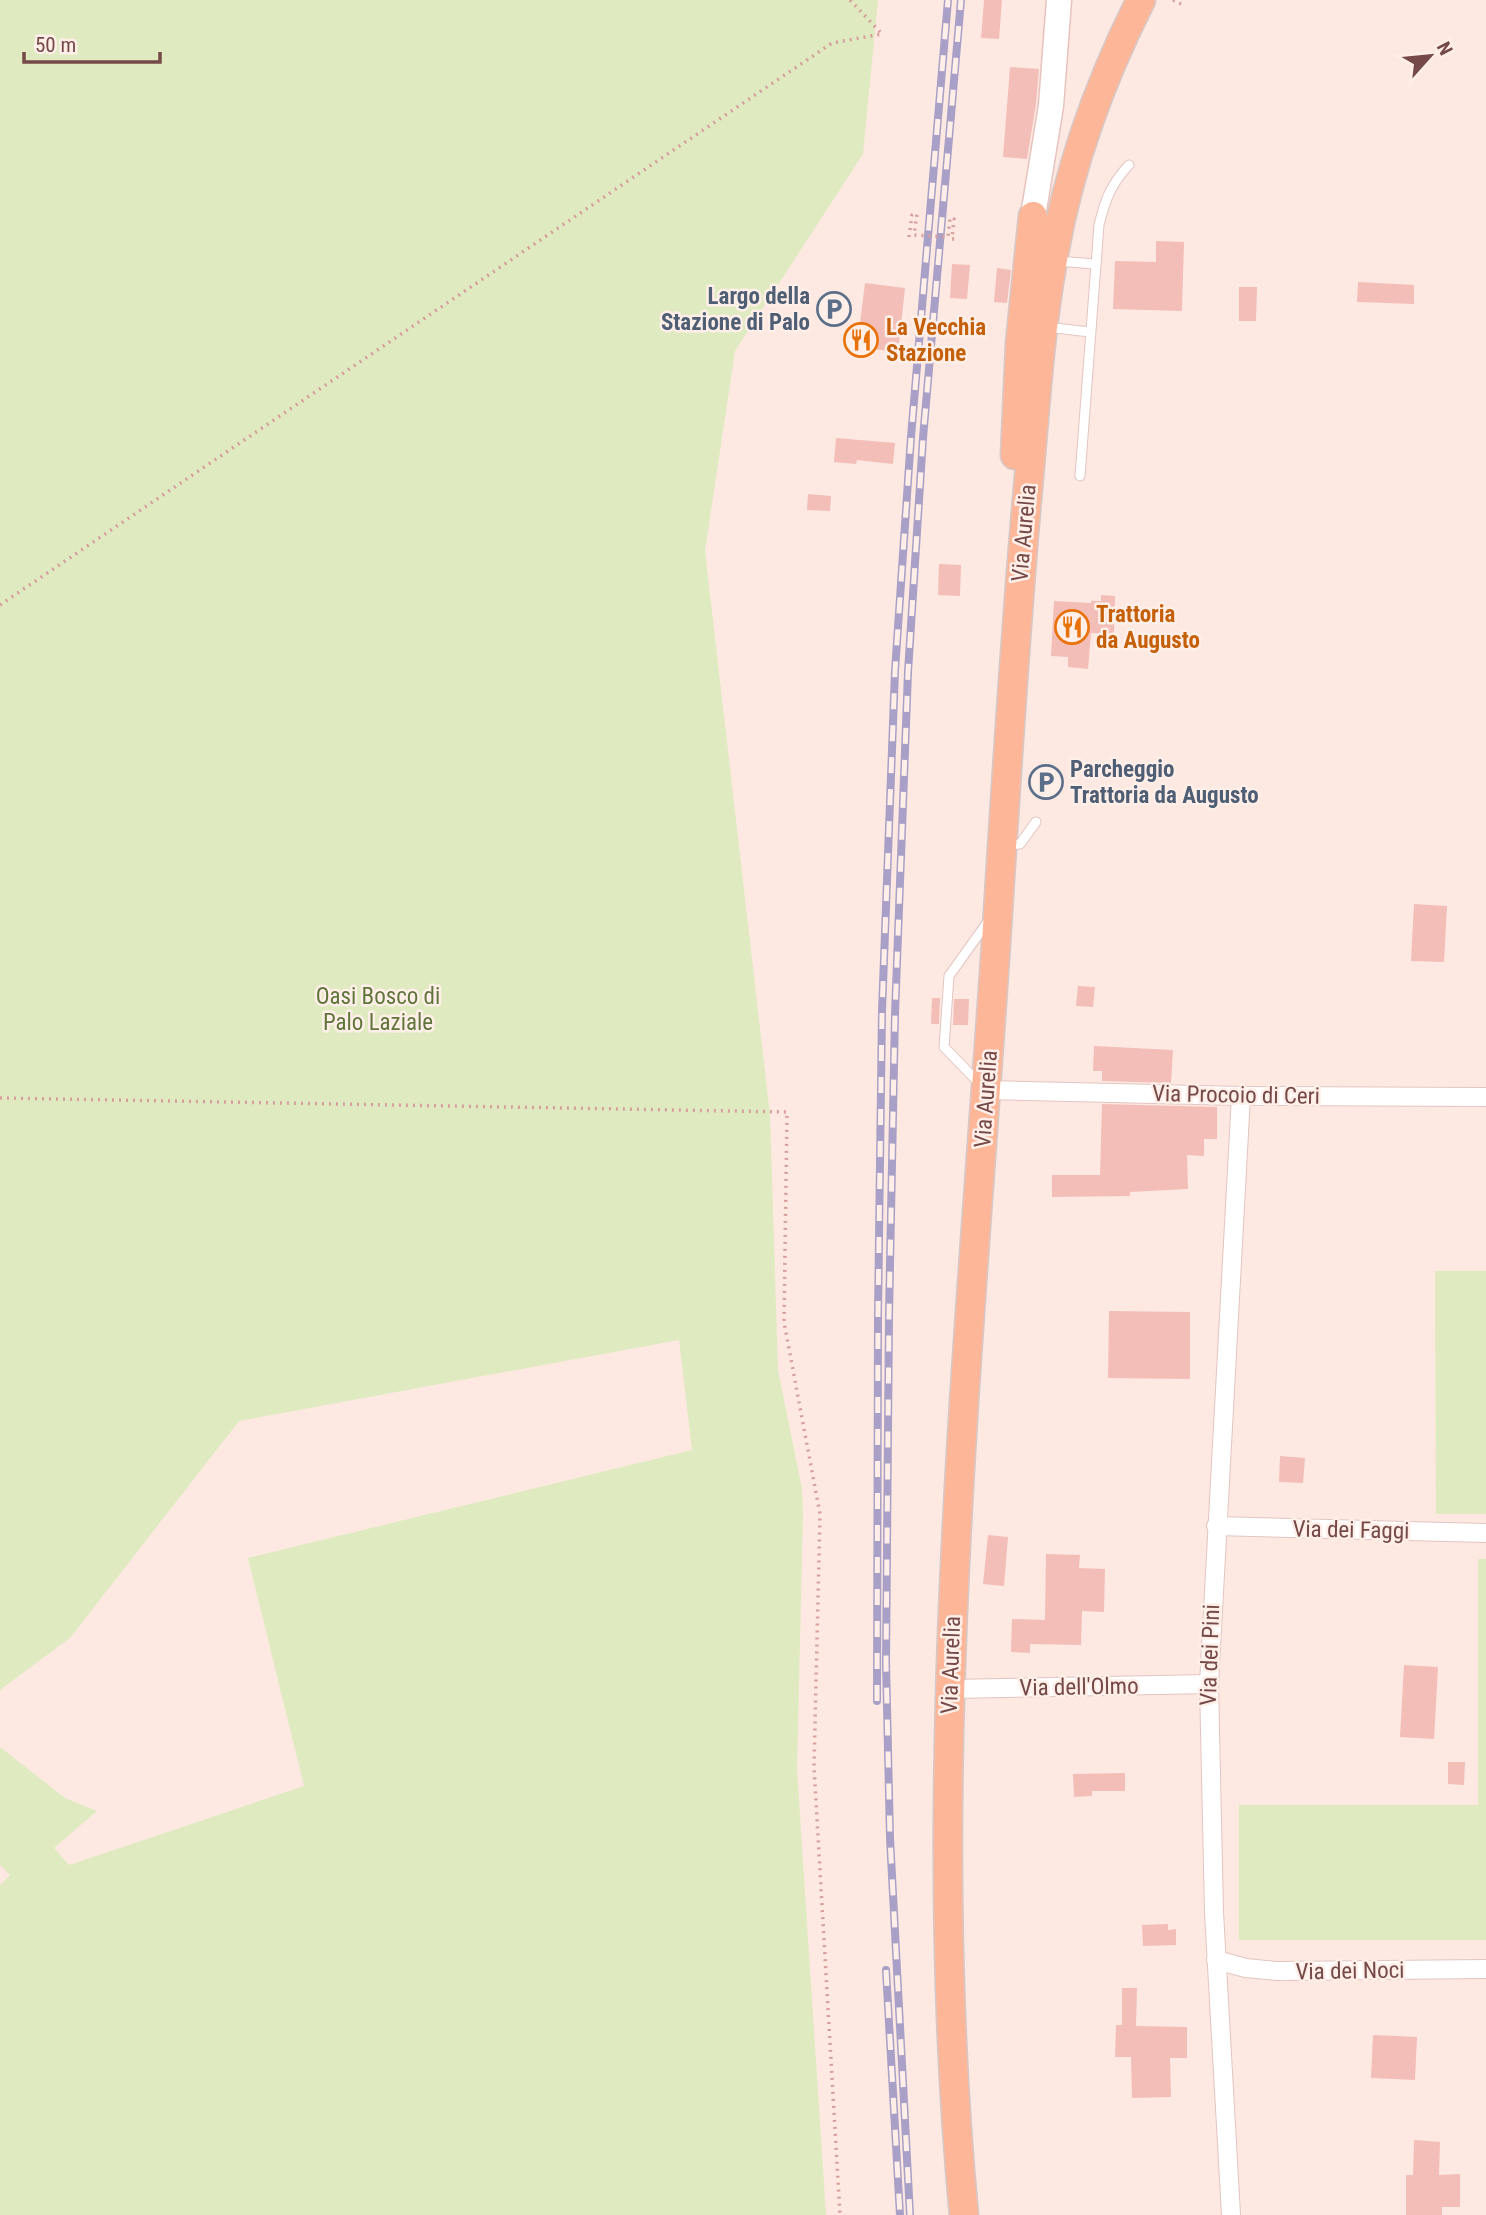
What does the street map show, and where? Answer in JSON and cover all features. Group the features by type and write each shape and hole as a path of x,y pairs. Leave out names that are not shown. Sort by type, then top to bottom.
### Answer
{"main road":[{"name":"Via Aurelia","path":"964,2215 956,2111 948,1916 950,1689 956,1528 1018,605 1052,261 1075,166 1103,84 1141,0"},
{"path":"1075,166 1172,3"},
{"path":"1018,605 1014,480 1016,415 1020,343 1033,216"}],"street":[{"path":"1033,216 1051,106 1060,2"},
{"name":"Via Procoio di Ceri","path":"986,1090 1241,1096 1486,1097"},
{"name":"Via dei Pini","path":"1231,2215 1216,1960 1209,1684 1241,1096"},
{"name":"Via dei Faggi","path":"1216,1527 1486,1533"},
{"name":"Via dell'Olmo","path":"950,1689 1209,1684"},
{"name":"Via dei Noci","path":"1216,1960 1277,1972 1486,1969"}],"lane":[{"path":"1080,476 1099,225 1108,190 1129,165"},
{"path":"1052,261 1094,264"},
{"path":"1044,326 1090,332"},
{"path":"1002,846 1020,844 1036,822"},
{"path":"986,1090 944,1047 949,976 998,907"}],"path":[{"path":"0,605 832,43 882,34 850,0"},
{"path":"909,237 912,215 917,215 914,235 948,237 950,218 954,219 952,239 955,239"},
{"path":"0,1098 786,1112 784,1322 820,1514 814,1766 840,2215"}],"green space":[{"name":"Oasi Bosco di Palo Laziale","path":"0,0 878,0 863,154 735,351 705,551 770,1115 778,1370 802,1489 797,1769 826,2215 0,2215 0,1885 10,1875 0,1865 0,1747 65,1798 97,1811 54,1848 69,1865 304,1786 248,1558 692,1450 679,1340 239,1421 70,1638 0,1690"},
{"path":"1435,1271 1486,1271 1486,1514 1436,1514"},
{"path":"1478,1559 1486,1559 1486,1940 1239,1940 1239,1805 1478,1805"}],"building":[{"path":"984,0 1002,0 999,39 981,38"},
{"path":"1010,67 1039,69 1027,159 1003,157"},
{"path":"1156,241 1184,242 1182,311 1113,309 1115,261 1156,262"},
{"path":"952,264 970,265 967,299 950,298"},
{"path":"997,268 1011,270 1007,303 994,302"},
{"path":"1358,282 1414,285 1414,304 1357,302"},
{"path":"865,283 905,288 898,352 857,347"},
{"path":"1239,287 1257,287 1256,321 1239,321"},
{"path":"836,438 895,443 893,464 857,460 856,464 834,462"},
{"path":"808,494 831,496 830,511 807,510"},
{"path":"939,564 961,565 960,596 938,595"},
{"name":"Trattoria da Augusto","path":"1101,595 1115,596 1114,634 1091,633 1088,669 1068,667 1068,657 1051,656 1054,601 1091,603 1101,601"},
{"path":"1414,904 1447,906 1444,962 1411,961"},
{"path":"1078,986 1095,987 1093,1007 1076,1006"},
{"path":"932,998 940,998 939,1024 931,1024"},
{"path":"954,999 969,999 968,1025 953,1025"},
{"path":"1094,1046 1173,1050 1171,1083 1102,1081 1102,1071 1093,1071"},
{"path":"1102,1104 1217,1107 1217,1139 1204,1139 1204,1156 1187,1155 1188,1189 1130,1192 1130,1196 1052,1197 1052,1175 1100,1175"},
{"path":"1109,1311 1190,1312 1190,1379 1108,1378"},
{"path":"1280,1456 1305,1458 1303,1483 1279,1482"},
{"path":"988,1535 1008,1537 1004,1586 983,1584"},
{"path":"1046,1554 1080,1555 1079,1568 1105,1569 1104,1612 1082,1611 1081,1645 1030,1644 1030,1653 1011,1652 1012,1619 1045,1620"},
{"path":"1404,1665 1438,1667 1434,1739 1400,1737"},
{"path":"1448,1762 1465,1762 1464,1785 1448,1784"},
{"path":"1125,1773 1125,1791 1092,1791 1092,1796 1074,1797 1073,1774"},
{"path":"1168,1924 1168,1930 1176,1929 1176,1945 1143,1946 1142,1925"},
{"path":"1122,1988 1137,1988 1136,2026 1187,2027 1187,2058 1170,2058 1171,2097 1132,2098 1131,2057 1115,2057 1116,2025 1122,2025"},
{"path":"1373,2035 1417,2037 1415,2080 1371,2078"},
{"path":"1414,2140 1440,2142 1439,2175 1460,2174 1460,2207 1442,2207 1442,2215 1406,2215 1406,2175 1413,2175"}],"railway":[{"path":"877,1701 882,1011 895,671 911,437 948,0"},
{"path":"910,2215 890,1838 886,1663 895,1014 908,672 923,438 961,0"},
{"path":"886,1970 900,2215"}],"place":[{"name":"Largo della Stazione di Palo","path":"834,309"},
{"name":"La Vecchia Stazione","path":"861,340"},
{"name":"Trattoria da Augusto","path":"1072,627"},
{"name":"Parcheggio Trattoria da Augusto","path":"1046,782"}]}
